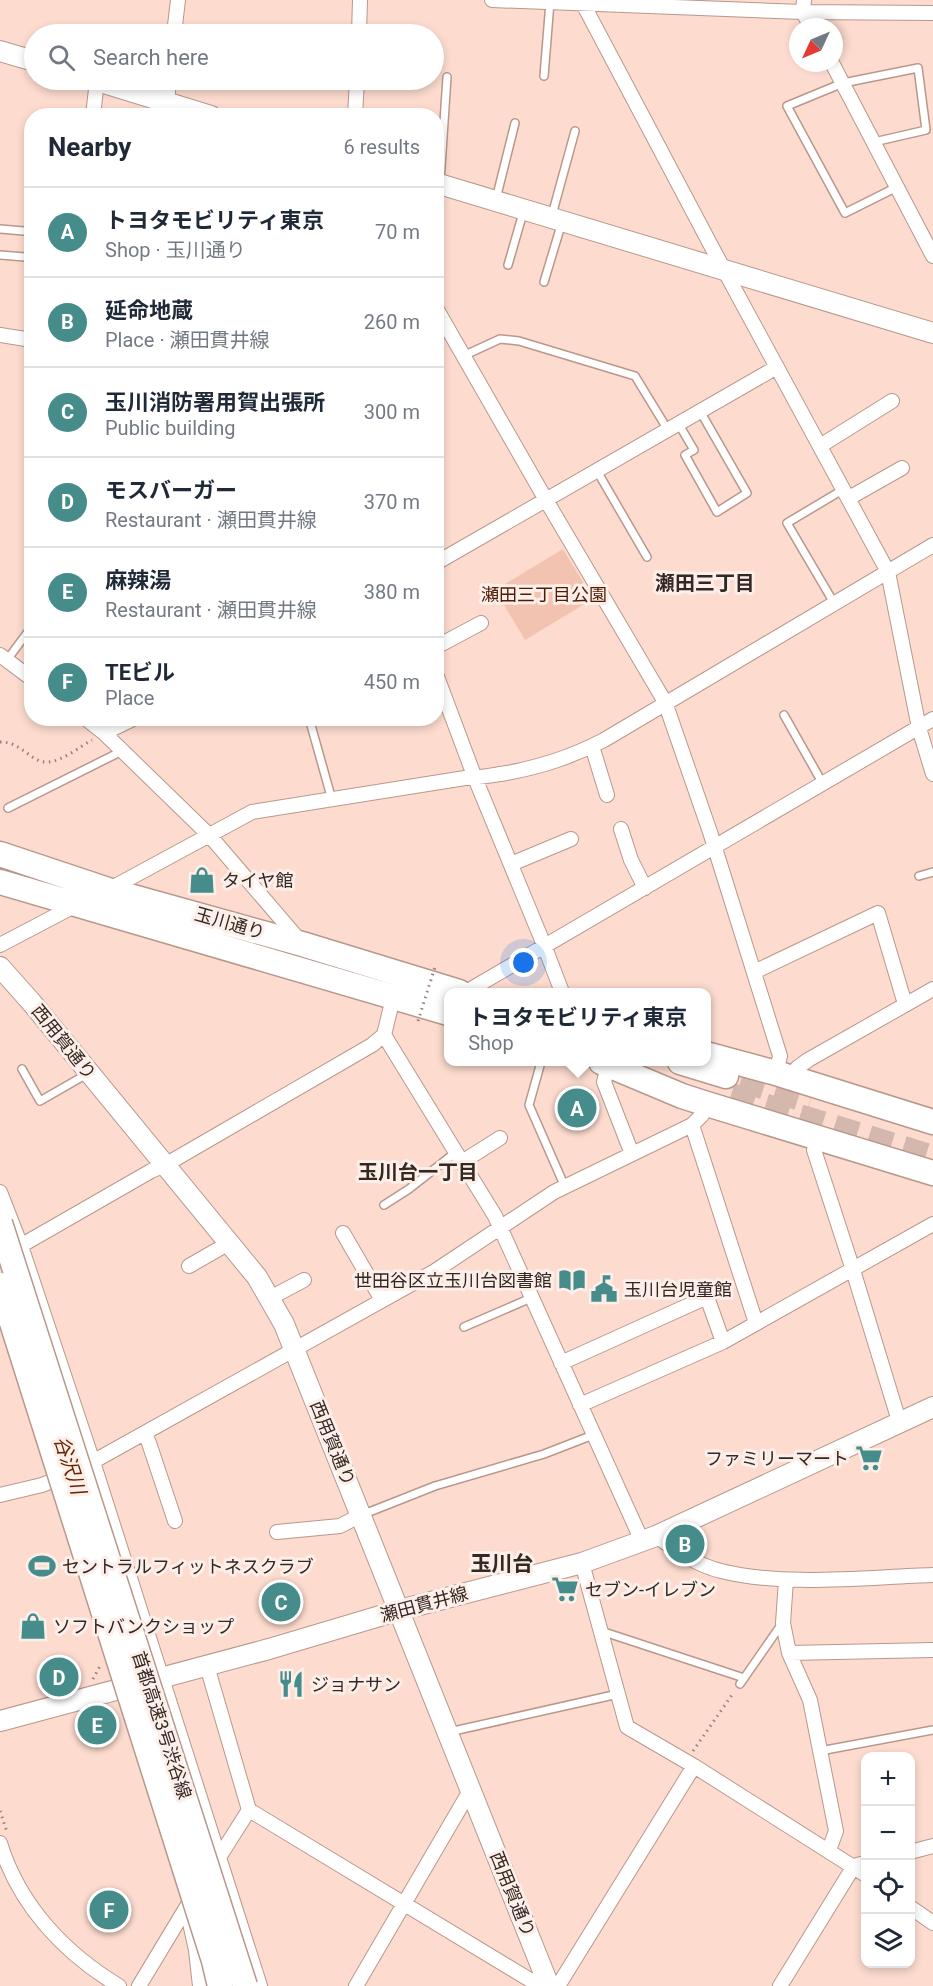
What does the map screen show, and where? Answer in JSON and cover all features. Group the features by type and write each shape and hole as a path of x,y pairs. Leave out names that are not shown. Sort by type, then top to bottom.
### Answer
{"highway":[{"name":"玉川通り","path":"0,854 108,890 302,944 444,988"},
{"name":"玉川通り","path":"0,882 444,1012"},
{"path":"711,1055 933,1122"},
{"path":"616,1066 707,1104 933,1173"},
{"path":"624,1066 736,1088 689,1066"},
{"name":"首都高速3号渋谷線","path":"0,1224 245,1986"},
{"name":"首都高速3号渋谷線","path":"0,1285 214,1961 219,1986"}],"street":[{"path":"175,24 178,0"},
{"path":"359,24 360,0"},
{"path":"492,0 803,6 933,13"},
{"path":"582,2 888,572 919,728 933,774"},
{"path":"0,51 24,58"},
{"path":"837,72 933,256"},
{"path":"94,108 95,90"},
{"path":"120,90 164,108"},
{"path":"166,108 168,90"},
{"path":"355,108 356,90"},
{"path":"444,186 933,333"},
{"path":"444,322 665,702 715,848 785,1076 808,1060 933,989"},
{"path":"0,335 24,339"},
{"path":"444,558 777,367"},
{"path":"820,446 892,401"},
{"path":"846,494 902,468"},
{"path":"0,945 252,812 545,765 592,746 933,545"},
{"path":"444,643 481,623"},
{"path":"3,658 24,673"},
{"path":"444,695 560,988"},
{"path":"474,988 933,719"},
{"path":"95,726 210,836 302,944"},
{"path":"104,733 118,726"},
{"path":"592,746 607,795"},
{"path":"621,829 631,860 645,888"},
{"path":"511,864 571,839"},
{"path":"754,972 878,913 905,1004"},
{"name":"西用賀通り","path":"0,967 257,1277 270,1298 296,1349 549,1986"},
{"path":"0,1257 152,1171 165,1166 372,1045 384,1035 393,998"},
{"path":"384,1035 495,1216 593,1435 649,1539 720,1571 786,1580 933,1575"},
{"path":"608,1066 604,1082 632,1154"},
{"path":"0,1495 54,1481 144,1434 435,1270 554,1192 692,1125 702,1115 707,1104"},
{"path":"692,1125 756,1323"},
{"path":"817,1137 814,1150 899,1421"},
{"path":"459,1157 500,1138"},
{"path":"0,1192 21,1246 93,1462 260,1986"},
{"path":"579,1405 723,1342 933,1224"},
{"path":"343,1233 382,1300"},
{"path":"189,1266 229,1243"},
{"path":"270,1298 304,1280"},
{"path":"561,1363 707,1298 723,1342"},
{"path":"0,1325 54,1481 117,1689 187,1907 196,1950 200,1986"},
{"path":"719,1506 783,1483 841,1456 933,1407"},
{"name":"瀬田貫井線","path":"0,1721 207,1666 400,1610 582,1563 649,1539 933,1407"},
{"path":"144,1434 175,1521"},
{"path":"277,1532 340,1526 361,1515"},
{"path":"582,1563 627,1727 829,1850 860,1864 780,1986"},
{"path":"786,1580 783,1623 789,1653 810,1700 836,1831 829,1850"},
{"path":"789,1653 933,1650"},
{"path":"207,1666 249,1810 540,1986"},
{"path":"558,1986 689,1764"},
{"path":"356,1986 471,1789"},
{"path":"139,1986 249,1810"},
{"path":"3,1844 19,1886 43,1922 88,1967 118,1986"},
{"path":"915,1851 933,1846"},
{"path":"915,1910 933,1923"}],"lane":[{"path":"544,76 550,2"},
{"path":"874,142 926,130 918,68 843,82 787,106 845,213 897,187"},
{"path":"444,113 447,77"},
{"path":"495,201 515,123"},
{"path":"544,282 575,131"},
{"path":"508,265 524,210"},
{"path":"0,229 24,231"},
{"path":"0,255 24,257"},
{"path":"463,356 500,339 519,341 635,376 694,450 685,455 717,512 747,493 700,411"},
{"path":"597,471 647,557"},
{"path":"834,603 787,523 846,494"},
{"path":"3,658 24,636"},
{"path":"784,715 823,784"},
{"path":"311,726 332,800"},
{"path":"8,808 122,751"},
{"path":"919,876 933,872"},
{"path":"540,1066 529,1105 566,1187"},
{"path":"21,1069 40,1101 89,1072"},
{"path":"384,1205 459,1157"},
{"path":"464,1327 531,1298"},
{"path":"361,1515 435,1486 544,1454 593,1435"},
{"path":"601,1631 742,1681 783,1623"},
{"path":"449,1732 618,1694"},
{"path":"820,1751 933,1730"}],"path":[{"path":"0,742 13,744 41,762 49,762 104,733"},
{"path":"418,1021 435,967"},
{"path":"87,1684 101,1665"},
{"path":"689,1764 742,1681"},
{"path":"0,1810 3,1844"}],"green space":[{"name":"瀬田三丁目公園","path":"563,549 593,599 525,640 495,590"}],"tunnel":[{"path":"741,1080 810,1102"},
{"path":"731,1095 933,1157"}],"place":[{"name":"タイヤ館","path":"202,880"},
{"name":"トヨタモビリティ東京","path":"577,1108"},
{"name":"世田谷区立玉川台図書館","path":"572,1280"},
{"name":"玉川台児童館","path":"604,1289"},
{"name":"ファミリーマート","path":"869,1458"},
{"name":"延命地蔵","path":"685,1544"},
{"name":"セントラルフィットネスクラブ","path":"42,1566"},
{"name":"セブン-イレブン","path":"565,1589"},
{"name":"玉川消防署用賀出張所","path":"281,1602"},
{"name":"ソフトバンクショップ","path":"33,1626"},
{"name":"モスバーガー","path":"59,1677"},
{"name":"ジョナサン","path":"291,1684"},
{"name":"麻辣湯","path":"97,1725"},
{"name":"TEビル","path":"109,1910"}],"district":[{"name":"瀬田三丁目","path":"705,583"},
{"name":"玉川台一丁目","path":"418,1172"},
{"name":"玉川台","path":"502,1564"}],"water label":[{"name":"谷沢川","path":"70,1465"}]}
